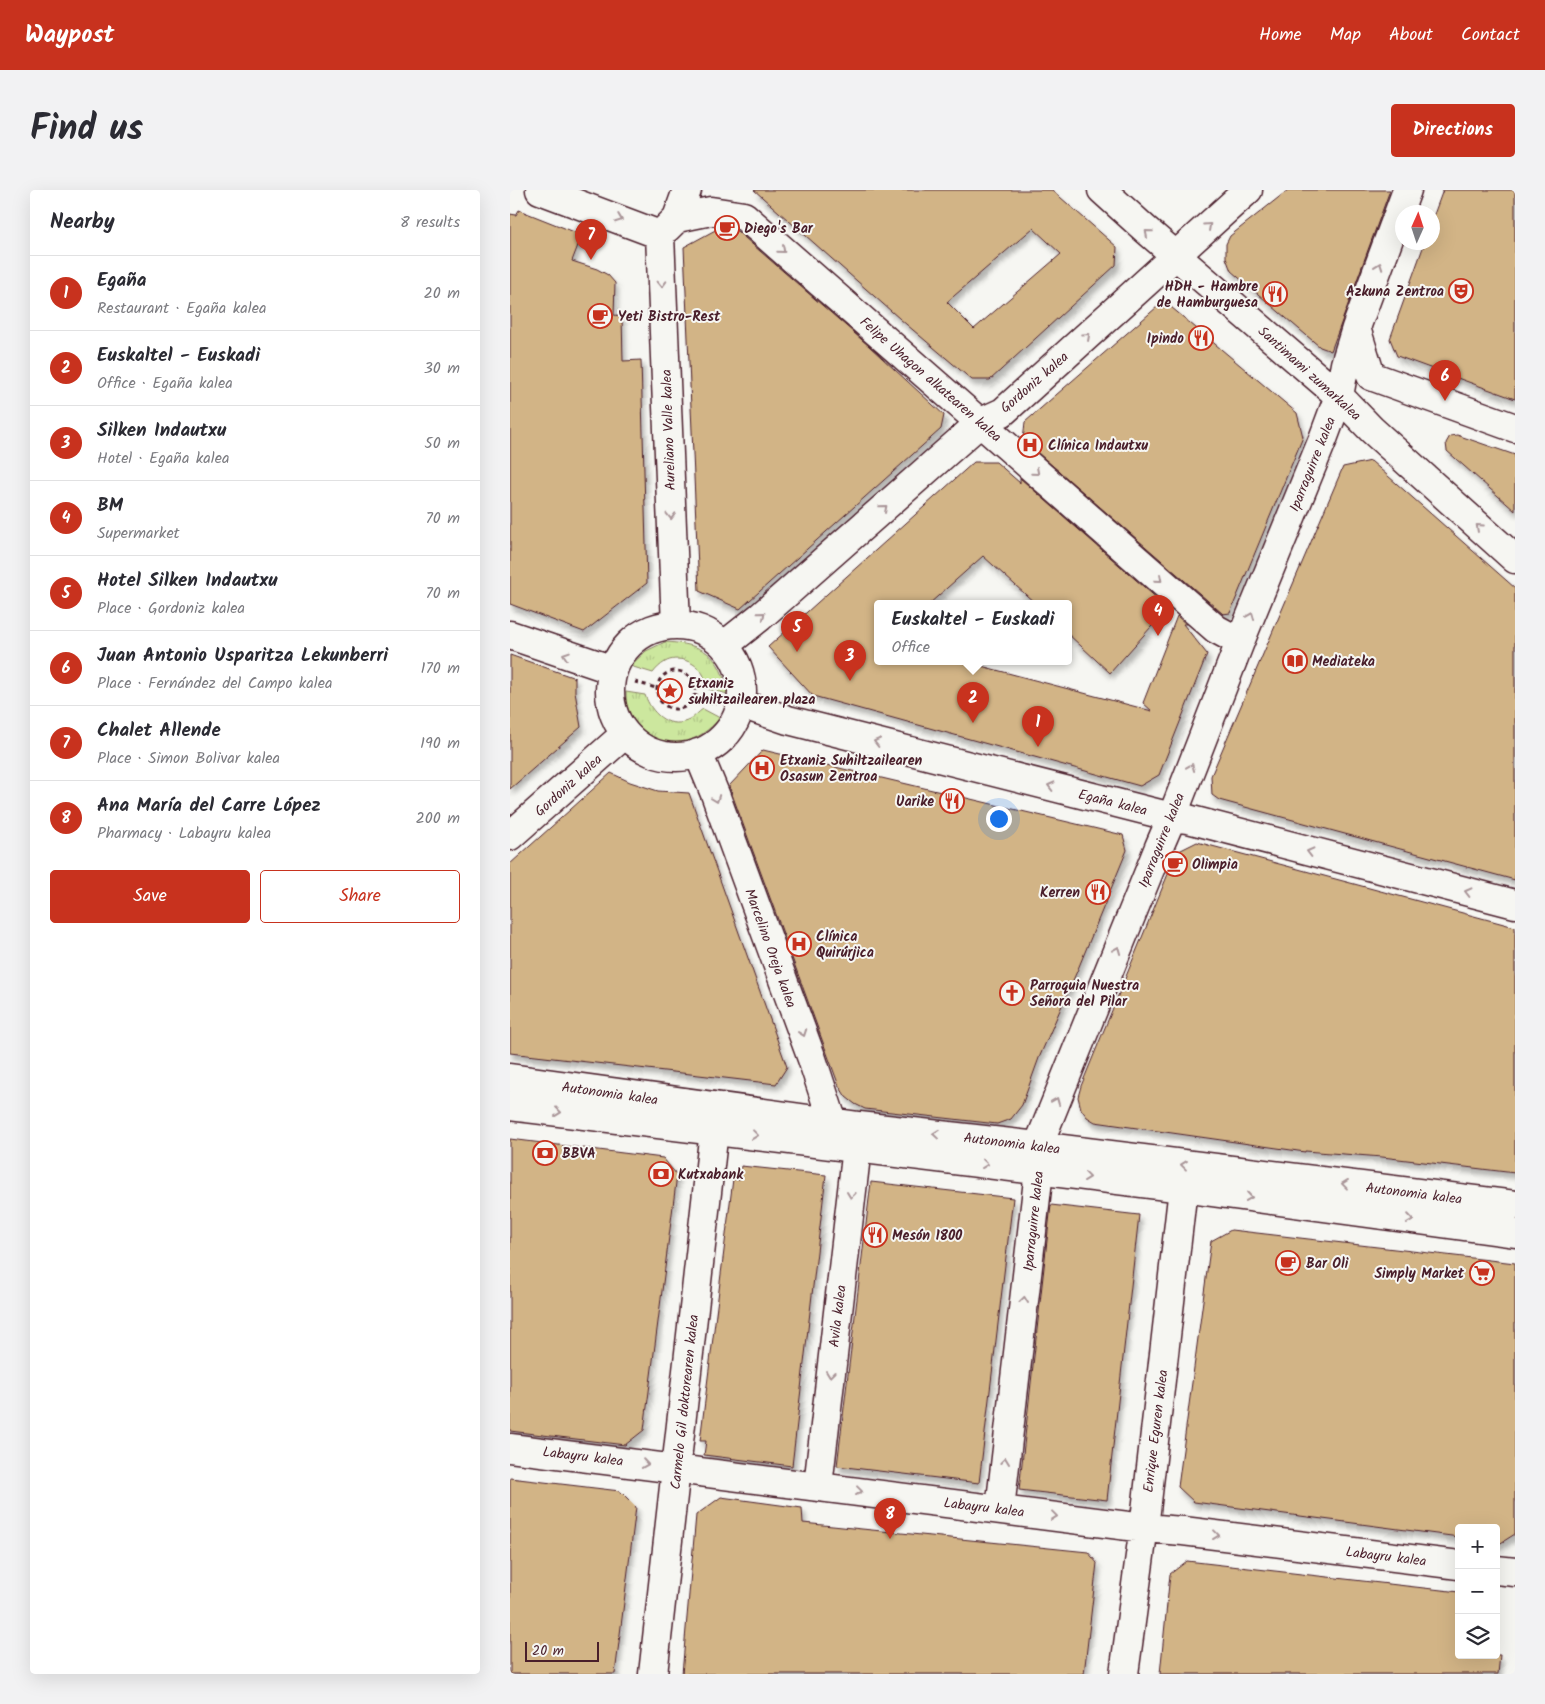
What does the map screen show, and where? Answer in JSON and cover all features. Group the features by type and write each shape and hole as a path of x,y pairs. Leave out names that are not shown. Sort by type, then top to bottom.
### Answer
{"street":[{"path":"540,190 669,226 687,190"},
{"name":"Santimami zumarkalea","path":"1102,190 1175,256 1339,396 1372,430 1515,559"},
{"name":"Gordoniz kalea","path":"728,644 981,422 1003,412 1248,190"},
{"name":"Iparraguirre kalea","path":"1000,1510 1038,1158 1240,642 1323,439 1339,396 1345,364 1356,328 1407,190"},
{"name":"Felipe Uhagon alkatearen kalea","path":"669,226 711,211 744,216 1216,629 1240,642"},
{"name":"Aureliano Valle kalea","path":"669,226 676,621"},
{"path":"1356,328 1371,376 1515,428"},
{"path":"676,621 728,644 742,684 736,718 730,729 721,739 700,758 659,755 622,737 612,710 610,680 615,673 622,652 637,637 676,621"},
{"path":"510,635 615,673"},
{"name":"Egaña kalea","path":"738,706 1172,817 1188,819 1515,904"},
{"name":"Gordoniz kalea","path":"510,836 622,737"},
{"name":"Marcelino Oreja kalea","path":"700,758 843,1138"},
{"name":"Autonomia kalea","path":"510,1078 630,1096 843,1138"},
{"name":"Autonomia kalea","path":"510,1106 714,1130 843,1138 1515,1205"},
{"name":"Carmelo Gil doktorearen kalea","path":"653,1674 714,1130"},
{"name":"Avila kalea","path":"818,1486 843,1138"},
{"name":"Autonomia kalea","path":"1038,1158 1183,1188 1515,1233"},
{"name":"Enrique Eguren kalea","path":"1124,1674 1144,1528 1183,1188"},
{"name":"Labayru kalea","path":"510,1448 1144,1528 1183,1531 1455,1565"},
{"path":"1500,1570 1515,1572"}],"path":[{"path":"659,619 676,621 697,619 720,630 728,644 747,663 751,677 752,692 738,706 745,724 737,736 721,752 700,758 683,766 664,766 646,760 628,749 622,737 612,730 603,709 602,698 615,673 617,645 636,629 659,619"},
{"path":"679,671 694,683 694,696 687,706 681,709 668,708 659,700 656,688 662,676 679,671"},
{"path":"615,673 656,688"},
{"path":"694,696 738,706"}],"green space":[{"path":"665,642 690,645 708,654 715,660 720,669 728,694 708,689 700,669 680,659 670,660 661,664 653,673 630,666 646,651"},
{"path":"626,692 645,695 656,713 673,723 689,720 703,709 720,718 694,739 674,743 663,742 643,730 636,723 627,706"}],"building":[{"path":"754,190 1052,190 1117,247 1116,265 990,380 972,380","holes":["1033,228 1061,254 974,329 947,302"]},
{"path":"1288,190 1390,190 1331,351 1320,347 1231,271 1226,258 1226,244 1230,236"},
{"name":"Azkuna Zentroa","path":"1443,190 1515,190 1515,399 1397,356 1390,339 1422,250 1440,250 1440,205 1438,205"},
{"path":"519,210 582,235 572,261 597,269 608,275 615,283 614,315 622,316 623,361 641,360 647,583 584,632 510,604 510,214 516,215"},
{"path":"719,228 737,231 869,346 944,415 941,429 740,609 699,591 684,247"},
{"path":"1157,307 1171,307 1297,413 1303,437 1230,613 1223,614 1023,440 1025,422"},
{"path":"1457,435 1515,455 1515,511 1447,451 1446,443 1450,436"},
{"path":"1371,461 1515,588 1515,880 1219,800 1212,795 1211,776 1343,467"},
{"path":"974,462 996,462 1020,483 1020,478 1168,608 1110,673 1072,638 1072,600 1032,600 983,556 934,600 874,600 874,665 977,665 1152,711 1143,703 1177,616 1186,624 1183,624 1207,654 1159,775 1140,786 813,696 768,647"},
{"path":"510,655 575,678 575,692 581,727 510,789"},
{"path":"763,750 1123,835 1127,850 1039,1058 1022,1105 1011,1119 997,1124 865,1109 846,1097 839,1086 729,786"},
{"path":"611,773 630,782 658,791 689,793 787,1067 776,1084 510,1053 510,864"},
{"path":"1197,842 1515,927 1515,1173 1382,1157 1305,1152 1095,1122 1087,1117 1081,1109 1078,1097 1081,1086 1177,852"},
{"path":"510,1139 663,1158 677,1175 644,1430 625,1445 510,1431"},
{"path":"741,1166 826,1175 792,1466 704,1455 706,1441 700,1441 733,1179 739,1180"},
{"path":"871,1182 1013,1198 979,1483 837,1466"},
{"path":"1051,1205 1139,1215 1107,1500 1019,1490"},
{"path":"1231,1230 1515,1263 1515,1534 1500,1543 1500,1524 1455,1524 1455,1536 1194,1502 1178,1487 1211,1241"},
{"path":"510,1478 620,1491 636,1507 615,1674 510,1674"},
{"path":"721,1497 802,1508 803,1523 1088,1552 1097,1563 1084,1674 682,1674 696,1515"},
{"path":"1187,1561 1455,1592 1455,1659 1500,1659 1498,1674 1160,1674 1170,1574"}],"place":[{"name":"Diego's Bar","path":"727,228"},
{"name":"Chalet Allende","path":"591,260"},
{"name":"Azkuna Zentroa","path":"1461,291"},
{"name":"HDH - Hambre de Hamburguesa","path":"1275,294"},
{"name":"Yeti Bistro-Rest","path":"600,316"},
{"name":"Ipindo","path":"1201,338"},
{"name":"Juan Antonio Usparitza Lekunberri","path":"1445,401"},
{"name":"Clínica Indautxu","path":"1030,445"},
{"name":"BM","path":"1158,636"},
{"name":"Hotel Silken Indautxu","path":"797,652"},
{"name":"Mediateka","path":"1295,661"},
{"name":"Silken Indautxu","path":"850,681"},
{"name":"Etxaniz suhiltzailearen plaza","path":"670,691"},
{"name":"Euskaltel - Euskadi","path":"973,723"},
{"name":"Egaña","path":"1038,747"},
{"name":"Etxaniz Suhiltzailearen Osasun Zentroa","path":"762,768"},
{"name":"Uarike","path":"952,801"},
{"name":"Olimpia","path":"1175,864"},
{"name":"Kerren","path":"1098,892"},
{"name":"Clínica Quirúrjica","path":"799,944"},
{"name":"Parroquia Nuestra Señora del Pilar","path":"1012,993"},
{"name":"BBVA","path":"545,1153"},
{"name":"Kutxabank","path":"661,1174"},
{"name":"Mesón 1800","path":"875,1235"},
{"name":"Bar Oli","path":"1288,1263"},
{"name":"Simply Market","path":"1482,1273"},
{"name":"Ana María del Carre López","path":"890,1539"}]}
